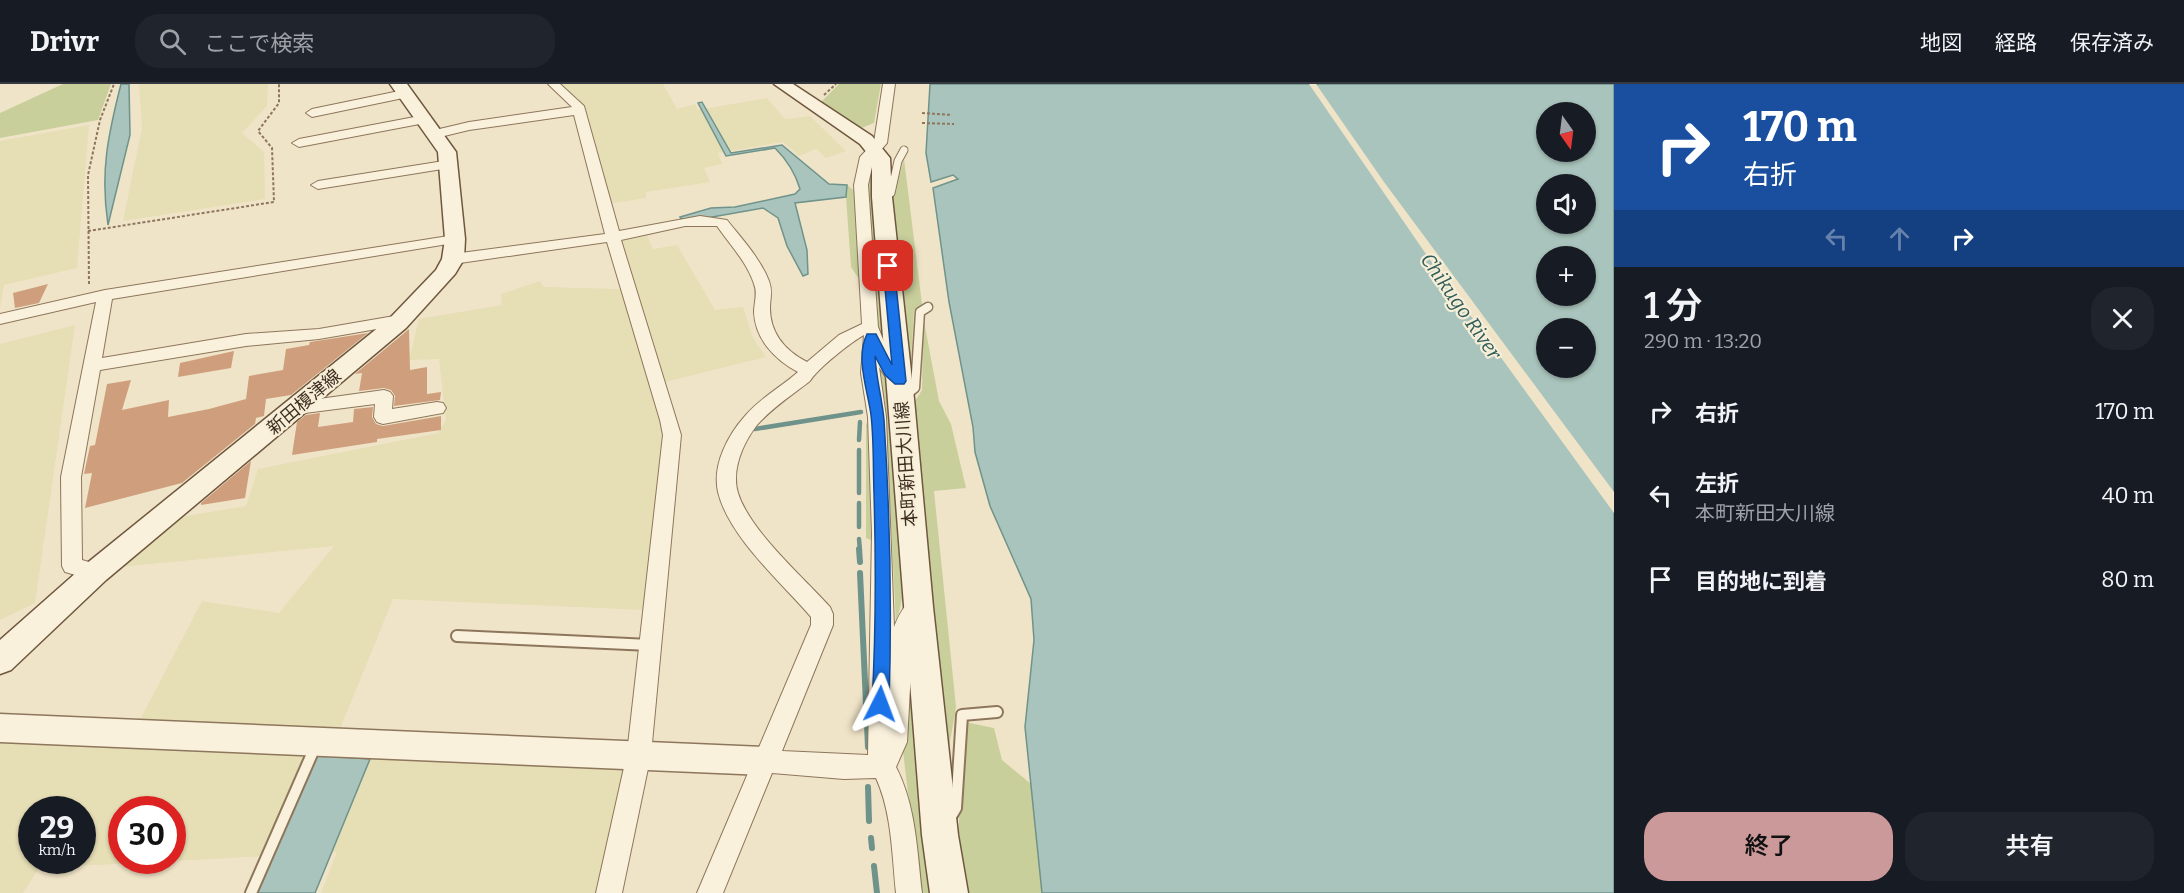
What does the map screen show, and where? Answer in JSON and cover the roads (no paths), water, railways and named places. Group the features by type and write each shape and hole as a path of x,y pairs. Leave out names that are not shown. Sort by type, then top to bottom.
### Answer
{"main road":[{"path":"782,84 875,148"},
{"path":"401,89 431,127 447,152 450,164 454,249"},
{"name":"本町新田大川線","path":"875,148 881,158 882,197 901,390 918,607 940,835 949,893"},
{"name":"新田榎津線","path":"0,660 96,572 297,408 400,320 438,282 454,249"}],"street":[{"path":"554,84 560,93 574,100 579,110 613,237 672,435 639,754 609,893"},
{"path":"889,84 882,136 867,157 861,185 871,332 870,373 877,417 882,534 883,645 879,742 882,765 895,790 902,828 909,893"},
{"path":"312,113 401,89"},
{"path":"299,143 431,127 469,126 579,110"},
{"path":"318,185 450,164"},
{"path":"0,319 97,297 454,249 613,237 708,220 723,223 758,275 765,292 761,308 765,326 776,350 789,361 808,370"},
{"path":"96,572 72,566 71,477 92,366 97,297"},
{"path":"92,366 246,340 319,334 400,320"},
{"path":"710,893 822,625 822,614 749,532 730,500 727,490 727,467 739,437 757,414 804,377 808,370 821,363 856,331 871,332"},
{"path":"871,332 901,390"},
{"path":"297,408 384,396 383,417 437,408"},
{"path":"0,728 639,754 860,768 882,765 891,757 897,729 901,637 909,618 918,607"}],"lane":[{"path":"882,197 891,193 898,161 904,150"},
{"path":"901,390 915,388 920,312 928,307"},
{"path":"456,636 650,645"},
{"path":"940,835 956,808 962,715 997,712"},
{"path":"251,893 317,741"}],"water":[{"path":"121,84 129,84 130,135 108,225 105,171 112,120"},
{"name":"Chikugo River","path":"930,84 1614,84 1614,893 1042,893 1025,727 1034,640 1031,599 990,506 975,452 973,427 949,302 933,188 958,179 953,175 931,182 926,153"},
{"path":"702,102 731,153 782,145 829,184 847,185 846,197 795,203 807,250 808,274 803,276 787,246 778,218 763,208 701,219 681,219 680,217 711,208 735,207 795,194 800,189 790,167 775,148 726,156 698,103"},
{"path":"312,755 370,759 315,893 252,893"}],"waterway":[{"path":"755,429 861,412"},
{"path":"859,440 860,422"},
{"path":"859,450 859,493"},
{"path":"859,503 859,527"},
{"path":"859,539 860,551"},
{"path":"859,549 860,562"},
{"path":"860,573 868,747"},
{"path":"868,787 869,821"},
{"path":"871,838 872,848"},
{"path":"874,866 877,893"}]}
